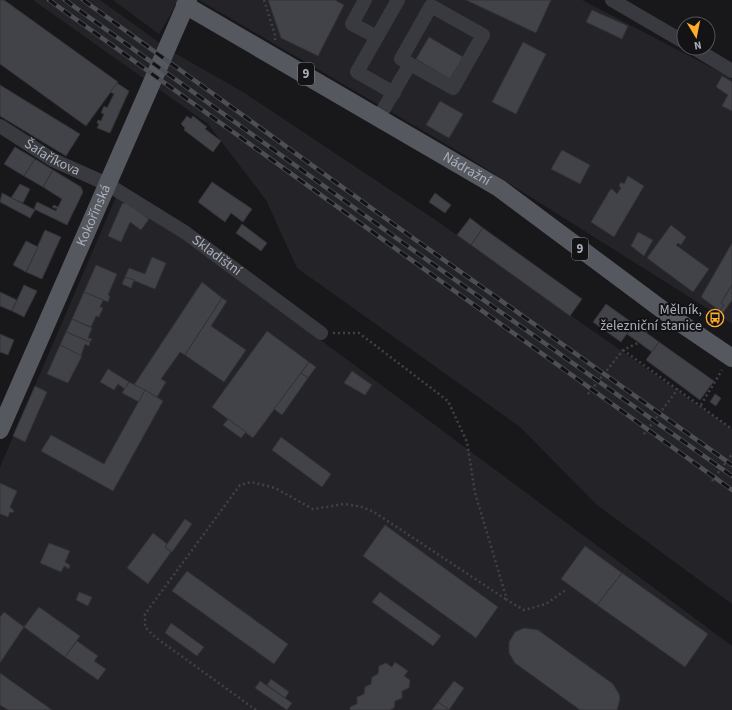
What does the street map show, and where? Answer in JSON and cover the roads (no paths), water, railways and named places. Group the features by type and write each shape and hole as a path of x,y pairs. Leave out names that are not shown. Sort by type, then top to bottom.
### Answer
{"main road":[{"name":"Nádražní","path":"187,2 499,188 676,320 728,363"},
{"name":"Kokořínská","path":"0,430 187,2"}],"street":[{"path":"365,0 352,24 377,37"},
{"path":"394,93 357,72 398,0"},
{"path":"612,0 676,37"},
{"path":"426,3 483,36 453,88 410,64 401,59 426,3"},
{"path":"707,56 732,71"},
{"path":"379,117 410,64"},
{"name":"Šafaříkova","path":"0,126 53,160 107,184"},
{"name":"Skladištní","path":"107,184 186,233 321,333"}],"railway":[{"path":"49,0 732,490"},
{"path":"65,0 399,240 732,476"},
{"path":"83,0 406,233 732,465"}],"place":[{"name":"Mělník, železniční stanice","path":"715,318"}]}
